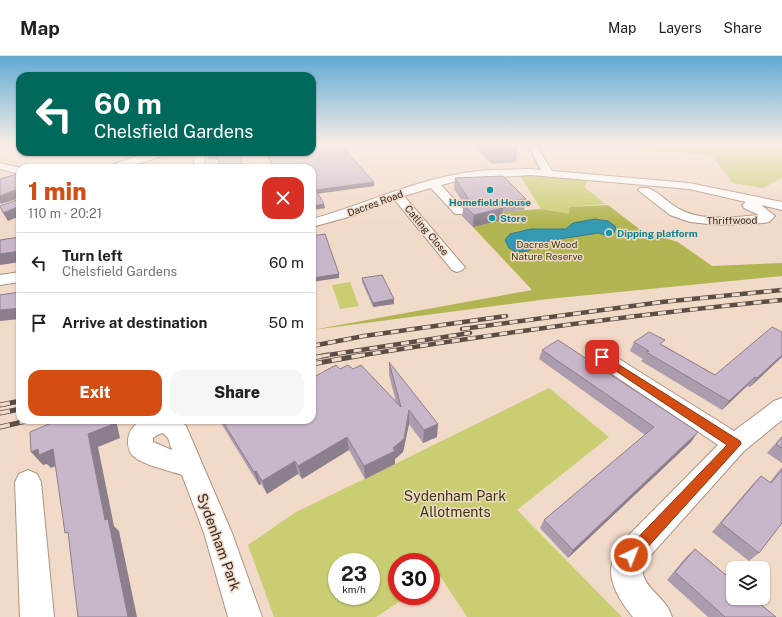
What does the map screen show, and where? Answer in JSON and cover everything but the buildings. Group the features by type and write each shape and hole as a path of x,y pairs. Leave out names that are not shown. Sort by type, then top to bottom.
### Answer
{"street":[{"name":"Dacres Road","path":"316,223 347,213 396,194 433,183 477,175 548,172 689,186 725,193"},
{"name":"Thriffwood","path":"621,179 626,184 655,195 675,212 702,220 764,219 769,216 753,206 667,190 644,190"},
{"path":"433,183 459,211"},
{"path":"725,193 734,190 763,195 782,201"},
{"path":"725,193 782,206"},
{"name":"Catling Close","path":"396,194 457,267"},
{"path":"0,280 16,278"},
{"path":"602,357 735,444"},
{"path":"655,617 644,606 631,588 626,565 631,555 735,444 782,407"},
{"name":"Sydenham Park","path":"192,468 218,533 245,617"},
{"path":"28,482 37,617"}],"green space":[{"path":"724,171 782,171 782,178 763,188 733,183"},
{"path":"520,176 589,179 584,187 606,204 571,207 570,215 541,209"},
{"name":"Dacres Wood Nature Reserve","path":"608,205 642,231 678,242 712,266 782,263 782,276 548,299 316,329 532,290 473,227 495,212 541,209 569,214 570,207"},
{"path":"350,282 359,306 340,309 332,285"},
{"name":"Sydenham Park Allotments","path":"549,388 609,437 517,510 622,617 467,617 440,576 440,553 388,553 388,605 394,605 376,617 274,617 248,545 296,512"}],"water":[{"path":"595,219 608,221 616,227 614,233 606,235 598,233 544,242 528,251 516,252 509,248 505,240 510,234 531,229 566,229 573,223"}],"railway":[{"path":"462,329 662,302 782,290"},
{"path":"359,356 569,325 676,311 782,300"},
{"path":"316,345 364,336 506,316"},
{"path":"326,355 470,333"},
{"path":"316,357 326,355"},
{"path":"316,363 359,356"},
{"path":"0,405 16,402"},
{"path":"0,413 16,410"},
{"path":"0,427 16,423"}],"place":[{"name":"Homefield House","path":"490,190"},
{"name":"Store","path":"492,218"},
{"name":"Dipping platform","path":"609,233"}],"route":[{"path":"602,357 735,444 631,555"}]}
